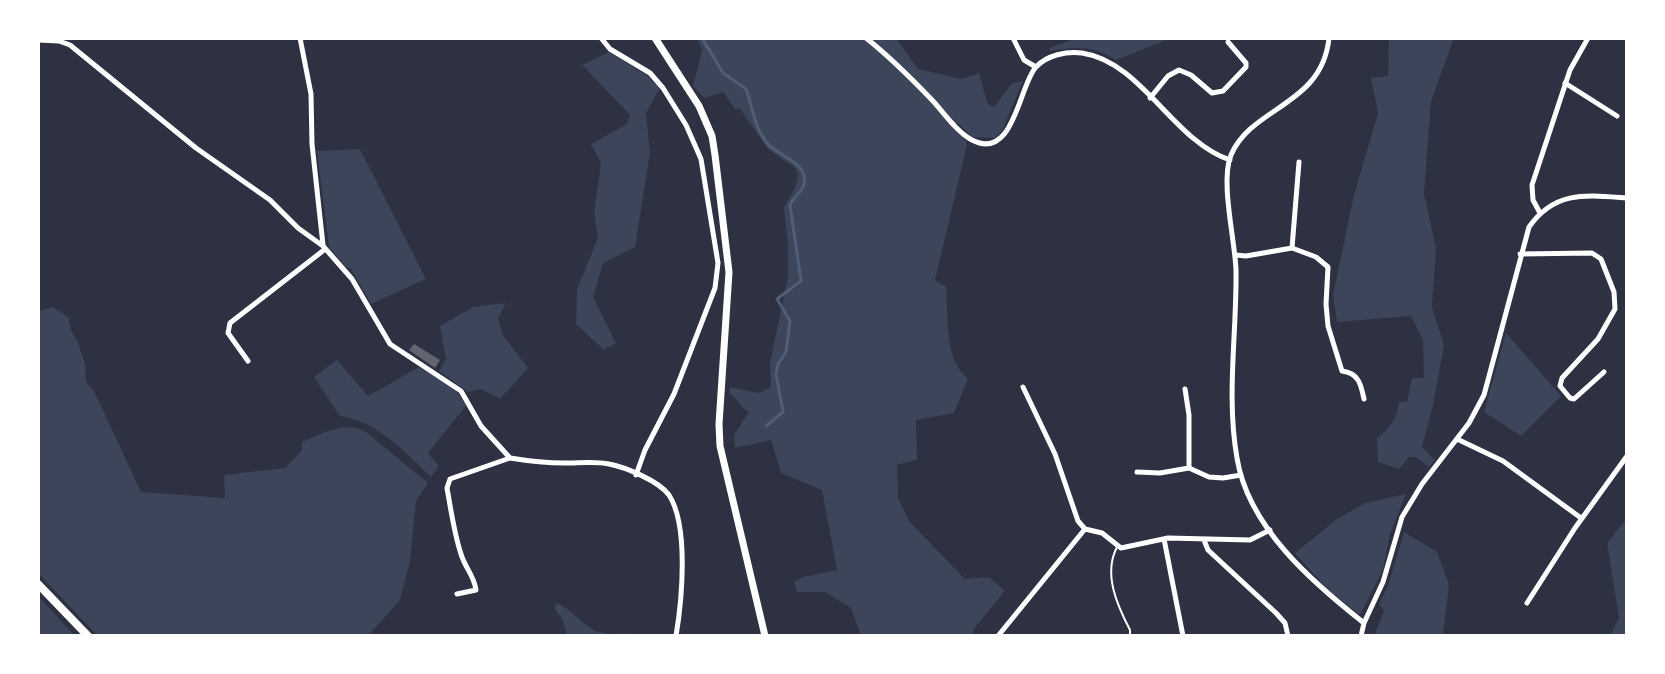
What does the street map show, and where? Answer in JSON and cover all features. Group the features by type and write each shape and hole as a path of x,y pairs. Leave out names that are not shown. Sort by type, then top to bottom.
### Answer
{"main road":[{"path":"655,38 699,106 712,136 729,261 720,446 765,636"},
{"path":"38,584 88,636"}],"street":[{"path":"300,38 311,94 312,144 324,248"},
{"path":"601,38 610,49 650,73 686,125 701,159 718,263 715,288 674,394 645,450 636,475"},
{"path":"866,38 923,90 971,140 987,143 1007,132 1036,67 1060,54 1081,53 1116,67 1195,139 1215,154 1230,160"},
{"path":"1013,38 1024,60 1036,67"},
{"path":"1329,38 1323,66 1316,76 1243,137 1230,160 1230,216 1236,255 1234,428 1241,475 1256,509 1317,584 1364,623"},
{"path":"1540,213 1533,200 1532,185 1565,83 1588,38"},
{"path":"38,40 70,45 196,148 270,200 324,248 352,279 390,344 461,391 481,426 510,458"},
{"path":"1150,98 1168,76 1179,70 1191,75 1212,93 1223,91 1246,67 1228,42"},
{"path":"1565,83 1617,116"},
{"path":"1292,248 1299,162"},
{"path":"1361,636 1383,582 1404,513 1477,410 1488,383 1529,227 1540,213 1553,204 1578,196 1627,198"},
{"path":"248,361 228,333 230,323 324,248"},
{"path":"1236,255 1292,248 1316,257 1328,267 1328,326 1342,371 1358,379 1364,399"},
{"path":"1520,254 1592,253 1601,259 1614,292 1615,309 1598,339 1562,378 1560,386 1574,399 1604,372"},
{"path":"718,263 729,261"},
{"path":"1023,387 1055,454 1078,521 1085,529 1102,533 1121,548 1164,539 1250,540 1270,530"},
{"path":"1185,389 1189,415 1189,468"},
{"path":"1457,439 1503,461 1581,518"},
{"path":"1527,603 1581,518 1627,456"},
{"path":"457,594 476,590 476,587 473,574 458,547 447,488 450,479 510,458 550,463 608,463 663,489 678,515 681,566 676,636"},
{"path":"1137,472 1160,473 1189,468 1209,477 1241,475"},
{"path":"998,636 1085,529"},
{"path":"1164,539 1183,636"},
{"path":"1204,540 1208,550 1285,623 1288,636"}],"lane":[{"path":"1117,547 1112,556 1113,595 1130,636"}],"shaded area":[{"path":"697,38 896,38 918,69 961,79 979,73 988,104 994,107 1012,83 1023,81 1002,131 995,138 971,137 958,123 952,127 967,145 935,280 946,287 951,349 954,360 968,379 954,413 916,420 917,460 897,465 898,498 909,521 965,579 989,577 1005,591 973,630 973,636 861,636 851,608 825,592 797,592 794,582 803,577 837,570 822,490 781,473 771,440 735,448 734,435 749,412 729,393 730,387 759,393 771,387 770,362 788,278 784,208 796,186 798,175 795,168 769,150 740,109 735,109 723,92 704,98 693,86 702,50"},
{"path":"1077,38 1171,38 1116,60 1084,48 1050,51 1049,48"},
{"path":"1389,38 1454,38 1431,101 1424,194 1436,248 1432,307 1444,346 1422,447 1435,460 1429,467 1416,457 1409,457 1399,469 1378,462 1377,438 1392,423 1399,402 1407,402 1412,378 1424,378 1423,340 1411,316 1337,322 1333,295 1354,195 1378,113 1371,78 1388,76"},
{"path":"609,52 646,75 660,88 646,113 650,153 635,247 603,263 593,297 616,343 604,350 576,324 577,289 598,238 594,213 601,163 591,144 627,124 630,115 582,65"},
{"path":"360,149 426,279 371,304 351,269 329,247 317,151"},
{"path":"506,303 498,319 503,335 528,368 500,399 481,389 468,392 439,371 446,359 440,326 473,307"},
{"path":"53,307 69,318 70,329 85,363 86,382 94,391 141,492 225,498 224,475 285,468 302,450 302,442 334,429 350,427 366,432 428,483 416,501 410,561 400,600 368,636 98,636 38,573 38,311"},
{"path":"1506,333 1561,396 1521,436 1484,412"},
{"path":"337,360 368,396 419,367 454,388 466,406 428,453 439,466 431,477 379,431 340,416 314,377"},
{"path":"1406,494 1390,534 1383,570 1360,615 1328,590 1295,553 1337,519 1365,503"},
{"path":"1627,518 1627,636 1610,636 1619,618 1607,543"},
{"path":"1404,532 1437,552 1449,584 1443,636 1374,636 1384,611 1379,604 1388,586"},
{"path":"38,596 75,636 38,636"},
{"path":"558,603 597,632 632,633 632,636 567,636 563,620 554,608"}],"building":[{"path":"414,344 440,360 435,368 409,350"}],"waterway":[{"path":"702,38 723,73 746,89 756,124 767,143 797,165 804,176 803,187 790,205 801,281 777,299 790,321 786,352 776,374 783,412 766,426"}]}
